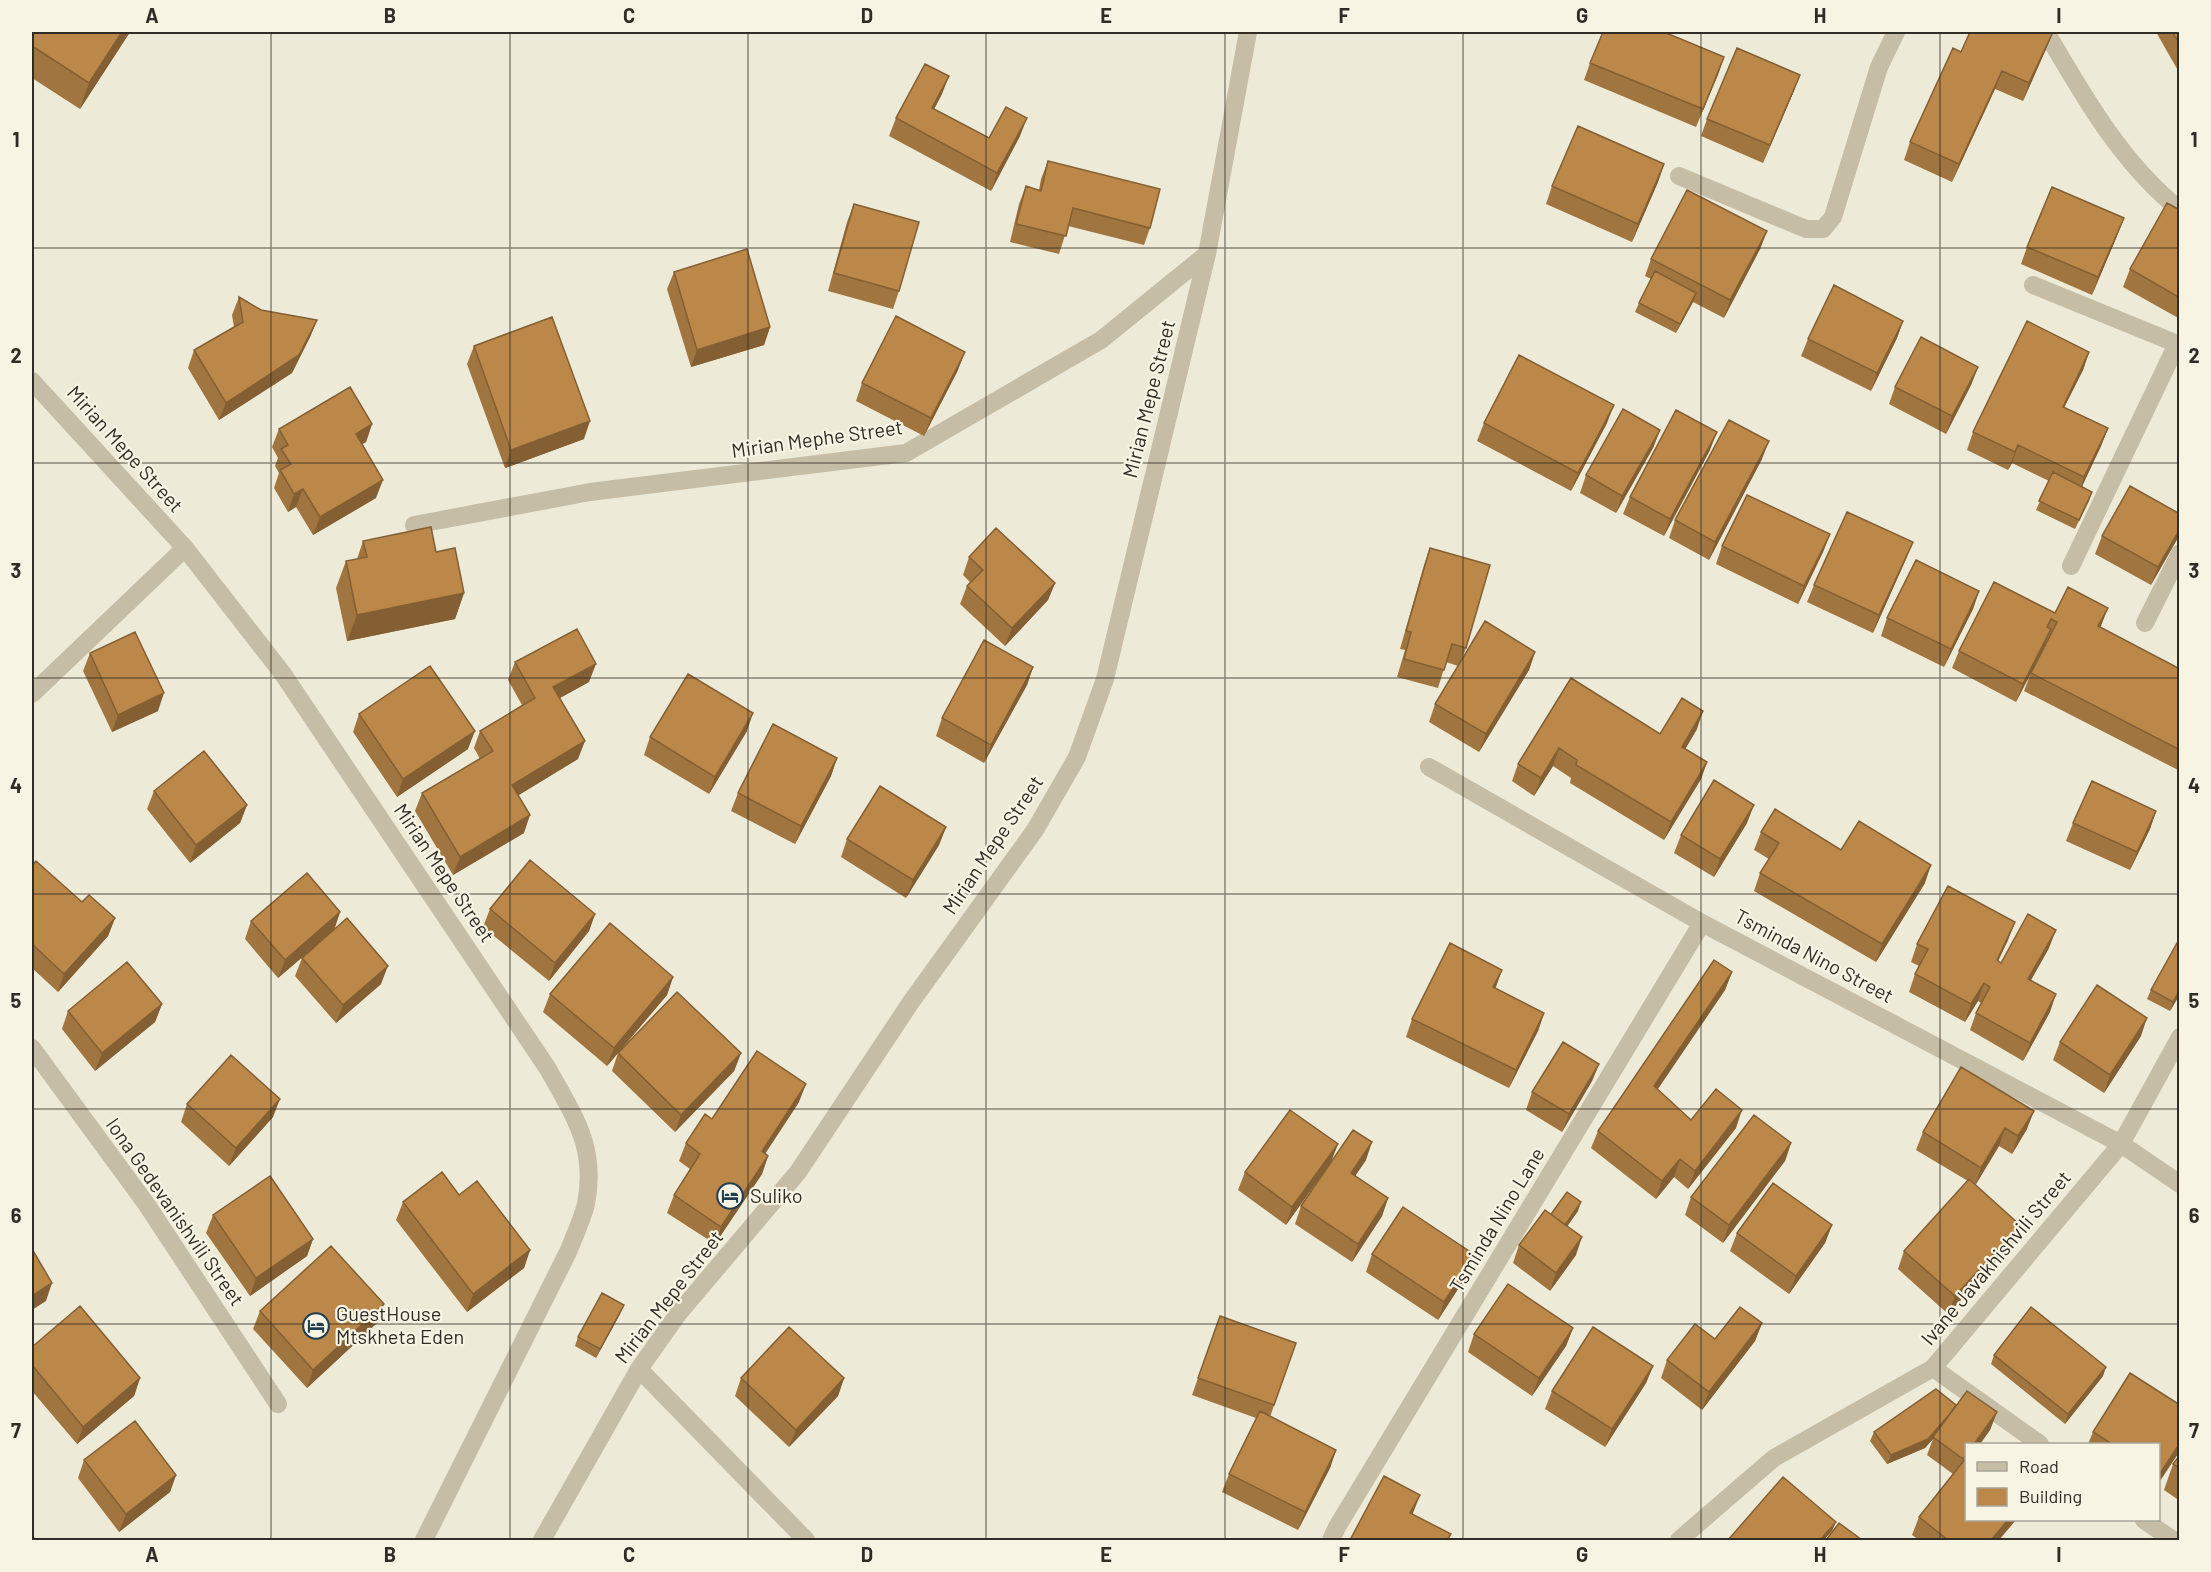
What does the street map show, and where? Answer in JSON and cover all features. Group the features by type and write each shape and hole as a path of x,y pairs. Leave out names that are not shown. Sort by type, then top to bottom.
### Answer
{"street":[{"name":"Mirian Mepe Street","path":"542,1540 639,1368 678,1314 798,1172 911,1002 1035,830 1077,757 1105,679 1207,254 1248,32"},
{"path":"1679,176 1806,230 1823,229 1833,217 1879,67 1896,32"},
{"path":"2046,32 2105,129 2162,196 2180,210"},
{"name":"Mirian Mephe Street","path":"414,525 590,492 906,453 1101,340 1207,254"},
{"path":"2033,285 2178,344 2071,566"},
{"name":"Mirian Mepe Street","path":"32,381 185,548 283,674 548,1069 580,1127 590,1167 585,1205 568,1252 424,1540"},
{"path":"32,694 185,548"},
{"path":"2145,623 2180,553"},
{"name":"Tsminda Nino Street","path":"1429,767 1702,923 2121,1144 2180,1184"},
{"name":"Tsminda Nino Lane","path":"1331,1540 1349,1506 1702,923"},
{"name":"Ivane Javakhishvili Street","path":"1679,1540 1774,1458 1934,1368 2121,1144 2180,1037"},
{"name":"Iona Gedevanishvili Street","path":"32,1048 147,1204 278,1404"},
{"path":"639,1368 806,1540"},
{"path":"1934,1368 2039,1443"},
{"path":"2145,1521 2173,1540"}],"building":[{"path":"32,32 122,32 89,83 32,46"},
{"path":"1603,32 1664,32 1724,57 1703,109 1590,63"},
{"path":"1970,32 2053,32 2029,83 2002,71 1959,164 1910,142 1953,48 1961,52"},
{"path":"2172,32 2180,32 2180,44"},
{"path":"1737,48 1800,75 1770,145 1707,119"},
{"path":"925,64 949,76 932,108 989,138 1006,107 1027,118 997,173 896,118"},
{"path":"1578,126 1664,164 1638,224 1552,186"},
{"path":"1048,161 1160,189 1150,228 1073,208 1066,236 1016,224 1026,186 1041,191"},
{"path":"2052,187 2124,218 2098,277 2027,247"},
{"path":"1687,190 1767,231 1730,300 1651,259"},
{"path":"2167,203 2180,210 2180,298 2130,269"},
{"path":"854,204 919,222 899,291 834,273"},
{"path":"747,249 770,327 697,350 674,272"},
{"path":"1655,271 1696,293 1680,324 1639,303"},
{"path":"1834,285 1903,321 1877,373 1808,339"},
{"path":"239,297 261,310 317,320 299,355 226,403 194,350 243,322"},
{"path":"896,316 965,352 931,418 862,383"},
{"path":"552,317 590,421 511,450 474,346"},
{"path":"2027,321 2089,352 2063,407 2108,428 2084,477 2018,445 2015,452 1973,432"},
{"path":"1921,337 1978,367 1952,416 1895,387"},
{"path":"1519,355 1614,405 1578,473 1484,423"},
{"path":"350,387 372,424 356,434 383,480 320,517 303,489 294,494 280,470 291,464 281,449 288,445 279,429"},
{"path":"1623,409 1660,430 1622,496 1586,475"},
{"path":"1676,410 1717,432 1670,519 1630,497"},
{"path":"1729,420 1769,441 1715,542 1675,520"},
{"path":"2053,472 2092,492 2079,520 2039,501"},
{"path":"2130,486 2180,514 2180,529 2158,567 2102,536"},
{"path":"1747,495 1830,534 1804,586 1722,546"},
{"path":"1847,512 1913,542 1879,615 1814,585"},
{"path":"431,527 436,552 455,548 464,593 357,615 346,561 367,557 363,541"},
{"path":"996,528 1055,583 1012,628 967,586 983,570 969,557"},
{"path":"1430,548 1490,565 1466,648 1452,644 1444,670 1404,659 1411,632 1406,631"},
{"path":"1916,560 1979,591 1951,649 1887,618"},
{"path":"1994,582 2055,613 2068,587 2108,608 2098,626 2180,669 2180,750 2031,673 2057,622 2051,619 2047,627 2051,629 2023,684 1959,651"},
{"path":"1485,621 1535,652 1486,734 1435,704"},
{"path":"577,629 596,664 553,687 585,741 512,785 530,815 460,857 422,793 493,751 480,731 535,698 515,662"},
{"path":"135,632 164,693 118,715 90,653"},
{"path":"984,640 1033,667 991,745 942,718"},
{"path":"430,666 475,731 403,779 359,714"},
{"path":"688,674 753,713 715,777 650,737"},
{"path":"1571,678 1660,734 1682,698 1703,711 1682,747 1707,762 1671,822 1576,765 1577,760 1559,748 1541,778 1518,764"},
{"path":"773,724 837,758 801,826 738,793"},
{"path":"204,751 247,805 196,845 154,791"},
{"path":"1714,780 1754,805 1720,859 1681,835"},
{"path":"2092,781 2156,811 2137,852 2073,823"},
{"path":"880,786 946,827 913,880 847,839"},
{"path":"1775,809 1841,850 1859,821 1931,865 1882,944 1760,873 1779,843 1761,832"},
{"path":"530,860 595,914 555,963 490,909"},
{"path":"36,861 82,902 89,895 115,918 64,974 32,944 32,866"},
{"path":"307,873 340,912 285,960 251,921"},
{"path":"1948,886 2015,922 1997,960 2001,963 2028,914 2056,930 2028,979 2056,994 2030,1043 1976,1013 1990,987 1984,983 1971,1004 1915,974 1928,949 1917,944"},
{"path":"347,918 388,966 343,1005 302,958"},
{"path":"610,923 673,977 614,1048 550,994"},
{"path":"1450,943 1502,970 1493,987 1544,1013 1516,1070 1412,1019"},
{"path":"2177,943 2180,945 2180,990 2173,1002 2151,990"},
{"path":"1714,960 1732,972 1654,1086 1691,1120 1716,1089 1742,1110 1695,1171 1680,1159 1662,1181 1598,1131"},
{"path":"127,962 162,1004 102,1053 68,1011"},
{"path":"2097,985 2147,1018 2110,1075 2060,1042"},
{"path":"677,992 741,1053 681,1115 618,1053"},
{"path":"1563,1042 1599,1064 1569,1114 1532,1092"},
{"path":"757,1051 806,1084 762,1151 768,1156 721,1227 674,1195 700,1154 686,1143 705,1114 712,1119"},
{"path":"231,1055 280,1099 236,1148 187,1104"},
{"path":"1961,1067 2034,1111 2018,1136 2005,1128 1981,1168 1923,1132"},
{"path":"1290,1110 1338,1144 1292,1207 1245,1172"},
{"path":"1754,1115 1791,1143 1729,1225 1691,1197"},
{"path":"1353,1130 1372,1142 1351,1173 1388,1198 1358,1244 1301,1206"},
{"path":"442,1172 459,1195 477,1181 530,1250 473,1294 403,1202"},
{"path":"270,1176 313,1239 256,1278 213,1215"},
{"path":"1969,1179 2020,1225 1955,1296 1904,1251"},
{"path":"1773,1183 1832,1225 1796,1276 1737,1233"},
{"path":"1567,1192 1581,1202 1565,1225 1551,1214"},
{"path":"1403,1207 1475,1255 1444,1302 1372,1254"},
{"path":"1545,1210 1582,1237 1556,1273 1519,1245"},
{"name":"GuestHouse Mtskheta Eden","path":"331,1246 384,1304 313,1370 260,1311"},
{"path":"32,1249 52,1283 32,1296"},
{"path":"1508,1284 1573,1328 1539,1378 1474,1334"},
{"path":"602,1293 624,1305 600,1349 578,1337"},
{"path":"80,1306 140,1378 83,1427 32,1365 32,1347"},
{"path":"1740,1307 1762,1323 1709,1392 1667,1360 1695,1324 1715,1339"},
{"path":"2031,1307 2106,1367 2068,1414 1994,1355"},
{"path":"1220,1316 1296,1343 1274,1405 1198,1378"},
{"path":"789,1327 844,1378 796,1430 741,1378"},
{"path":"1593,1327 1653,1366 1612,1429 1552,1391"},
{"path":"2130,1373 2180,1405 2180,1443 2160,1473 2160,1443 2110,1443 2093,1432"},
{"path":"1936,1389 1956,1405 1928,1439 1891,1455 1874,1432"},
{"path":"1967,1391 1997,1412 1975,1443 1965,1443 1963,1459 1933,1437"},
{"path":"1260,1411 1336,1450 1305,1512 1229,1474"},
{"path":"135,1421 176,1475 126,1514 84,1460"},
{"path":"2180,1455 2180,1468 2173,1464"},
{"path":"1965,1459 1965,1521 2007,1521 1991,1540 1948,1540 1919,1517"},
{"path":"1384,1476 1420,1495 1410,1513 1451,1534 1447,1540 1350,1540"},
{"path":"1783,1477 1836,1522 1820,1540 1728,1540"},
{"path":"1839,1523 1862,1540 1826,1540"}],"place":[{"name":"Suliko","path":"730,1196"},
{"name":"GuestHouse Mtskheta Eden","path":"316,1326"}]}
